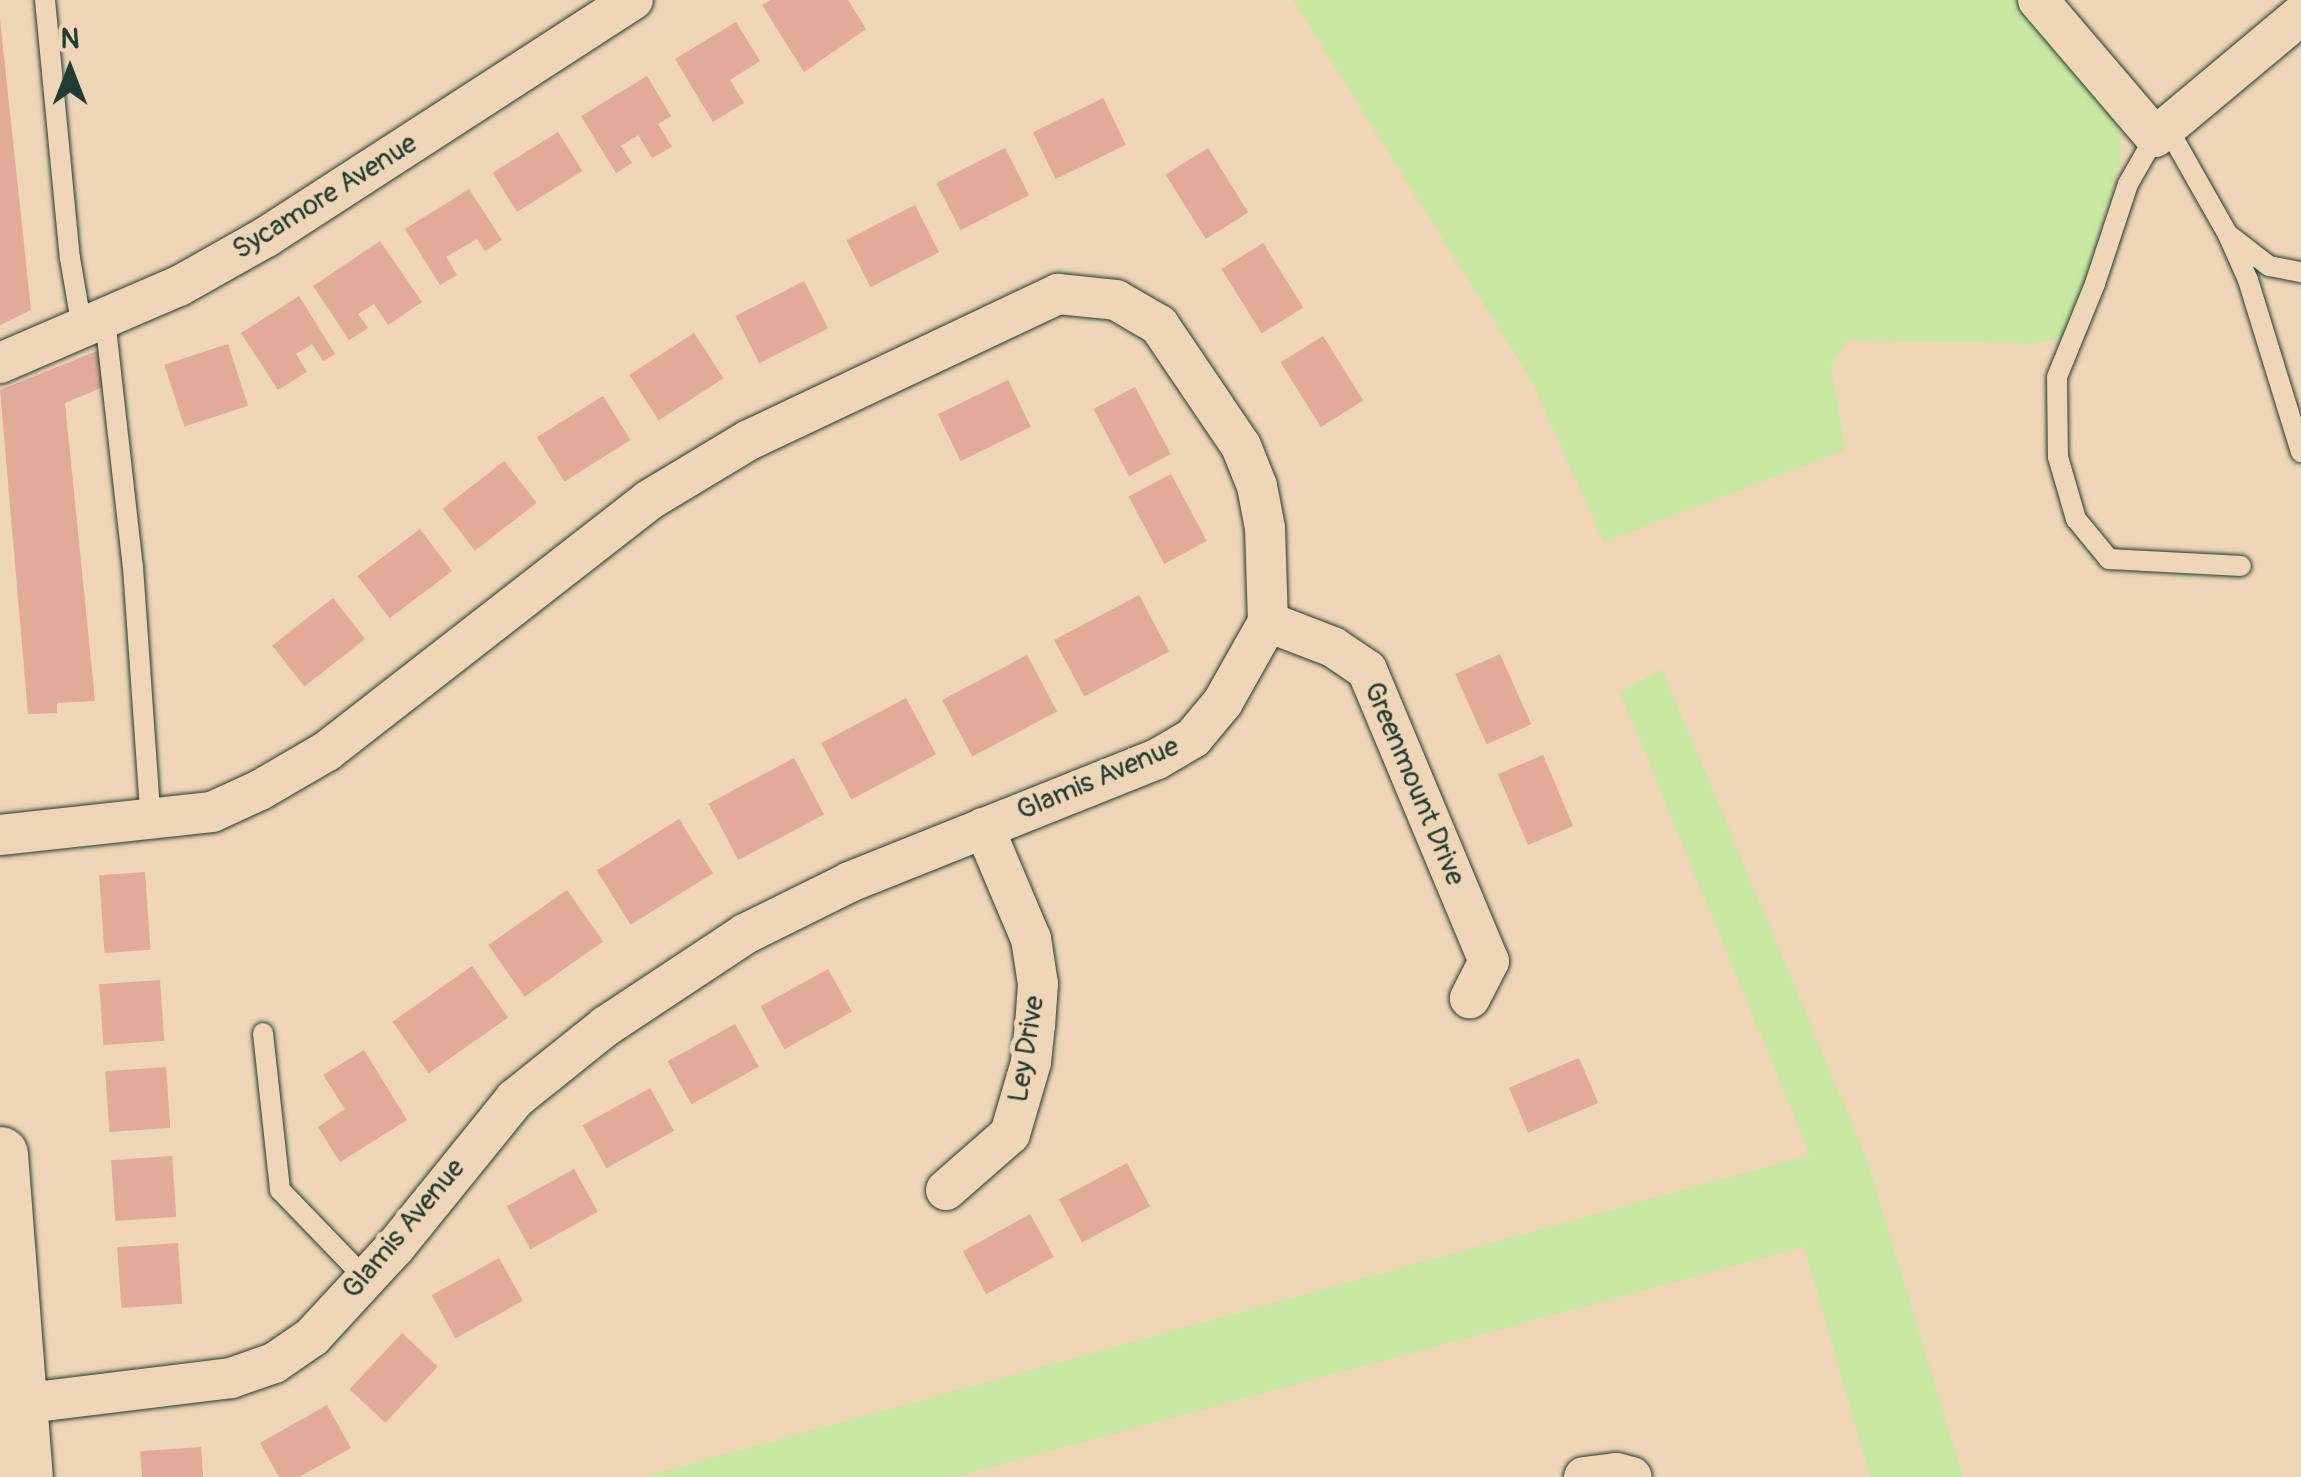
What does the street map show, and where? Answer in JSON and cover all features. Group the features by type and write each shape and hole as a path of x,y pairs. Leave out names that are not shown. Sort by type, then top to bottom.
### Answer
{"main road":[{"path":"1,1188 25,1477"}],"street":[{"name":"Sycamore Avenue","path":"0,363 179,286 266,237 632,0"},
{"path":"2038,0 2161,132 2301,14"},
{"path":"0,834 150,822 212,812 327,752 650,500 749,440 1058,294 1116,300 1160,326 1241,446 1257,486 1265,528 1268,622"},
{"name":"Glamis Avenue","path":"18,1404 246,1373 274,1362 312,1337 366,1278 515,1098 606,1026 745,934 850,882 1157,759 1193,738 1223,702 1268,622"},
{"name":"Greenmount Drive","path":"1268,622 1333,647 1367,670 1489,961 1470,998"},
{"name":"Ley Drive","path":"946,1190 1010,1134 1031,1062 1036,1026 1038,984 1031,939 984,828"},
{"path":"1584,1477 1616,1472 1632,1477"}],"lane":[{"path":"45,0 70,258 94,324 132,567 150,822"},
{"path":"2242,566 2109,559 2076,518 2058,457 2057,377 2095,284 2128,184 2161,132 2228,235 2254,296 2301,452"},
{"path":"2228,235 2270,266 2301,272"},
{"path":"263,1033 280,1190 366,1278"}],"green space":[{"path":"1293,0 2017,0 2106,108 2122,137 2120,163 2069,328 2057,339 2032,344 1848,340 1831,365 1845,450 1604,542 1531,380"},
{"path":"1662,669 1867,1160 1963,1477 1870,1477 1804,1247 954,1477 643,1477 1810,1155 1620,692"}],"building":[{"path":"770,0 848,0 866,29 804,72 762,5"},
{"path":"0,19 31,310 0,325"},
{"path":"736,22 760,61 730,80 744,103 713,122 675,59"},
{"path":"647,76 671,116 658,124 672,147 652,158 638,135 621,146 632,163 616,173 581,116"},
{"path":"1103,98 1126,145 1056,179 1033,132"},
{"path":"558,132 582,171 517,212 493,173"},
{"path":"1005,148 1029,195 960,230 936,183"},
{"path":"1208,148 1248,212 1206,239 1166,174"},
{"path":"469,189 502,240 485,251 477,239 446,257 457,275 440,285 405,229"},
{"path":"915,205 939,252 870,287 846,240"},
{"path":"380,241 422,302 388,325 374,304 358,314 368,328 349,340 313,286"},
{"path":"1263,243 1303,307 1262,333 1221,269"},
{"path":"804,281 828,328 759,363 735,316"},
{"path":"299,296 335,354 323,361 312,344 296,354 307,372 278,390 241,333"},
{"path":"694,333 723,378 659,420 629,375"},
{"path":"1323,336 1363,400 1321,427 1281,362"},
{"path":"228,344 248,406 184,427 164,365"},
{"path":"102,349 110,384 65,403 95,701 57,703 57,713 28,714 0,390"},
{"path":"1008,380 1031,427 961,461 938,414"},
{"path":"1135,387 1171,454 1129,476 1094,409"},
{"path":"603,396 631,440 564,481 537,437"},
{"path":"504,461 537,503 475,551 443,509"},
{"path":"1171,474 1207,541 1164,564 1129,497"},
{"path":"420,529 452,571 390,618 358,576"},
{"path":"1139,595 1169,652 1084,697 1054,640"},
{"path":"333,598 365,639 304,686 272,645"},
{"path":"1500,654 1531,724 1487,744 1455,674"},
{"path":"1027,655 1057,712 972,757 942,700"},
{"path":"906,698 936,755 851,800 821,743"},
{"path":"1543,755 1573,826 1528,845 1498,774"},
{"path":"794,758 824,815 738,860 708,804"},
{"path":"679,819 713,873 631,925 597,870"},
{"path":"145,872 150,950 105,953 99,875"},
{"path":"567,890 603,942 524,997 488,945"},
{"path":"472,966 508,1018 429,1073 393,1022"},
{"path":"828,969 852,1012 784,1049 761,1006"},
{"path":"160,980 164,1041 103,1045 99,984"},
{"path":"735,1024 759,1067 691,1104 668,1061"},
{"path":"364,1050 407,1120 340,1162 318,1127 345,1109 323,1075"},
{"path":"1579,1058 1598,1103 1528,1133 1509,1088"},
{"path":"166,1067 170,1128 109,1132 105,1071"},
{"path":"650,1088 674,1131 606,1168 583,1125"},
{"path":"172,1156 176,1217 115,1221 111,1160"},
{"path":"1127,1163 1150,1206 1082,1242 1059,1199"},
{"path":"574,1169 598,1212 530,1249 507,1206"},
{"path":"1030,1214 1054,1257 986,1294 963,1251"},
{"path":"178,1243 182,1304 121,1308 117,1247"},
{"path":"499,1258 523,1301 455,1338 432,1295"},
{"path":"402,1333 438,1366 385,1423 349,1389"},
{"path":"327,1405 351,1448 299,1477 279,1477 260,1443"},
{"path":"201,1447 203,1477 142,1477 140,1451"}]}
